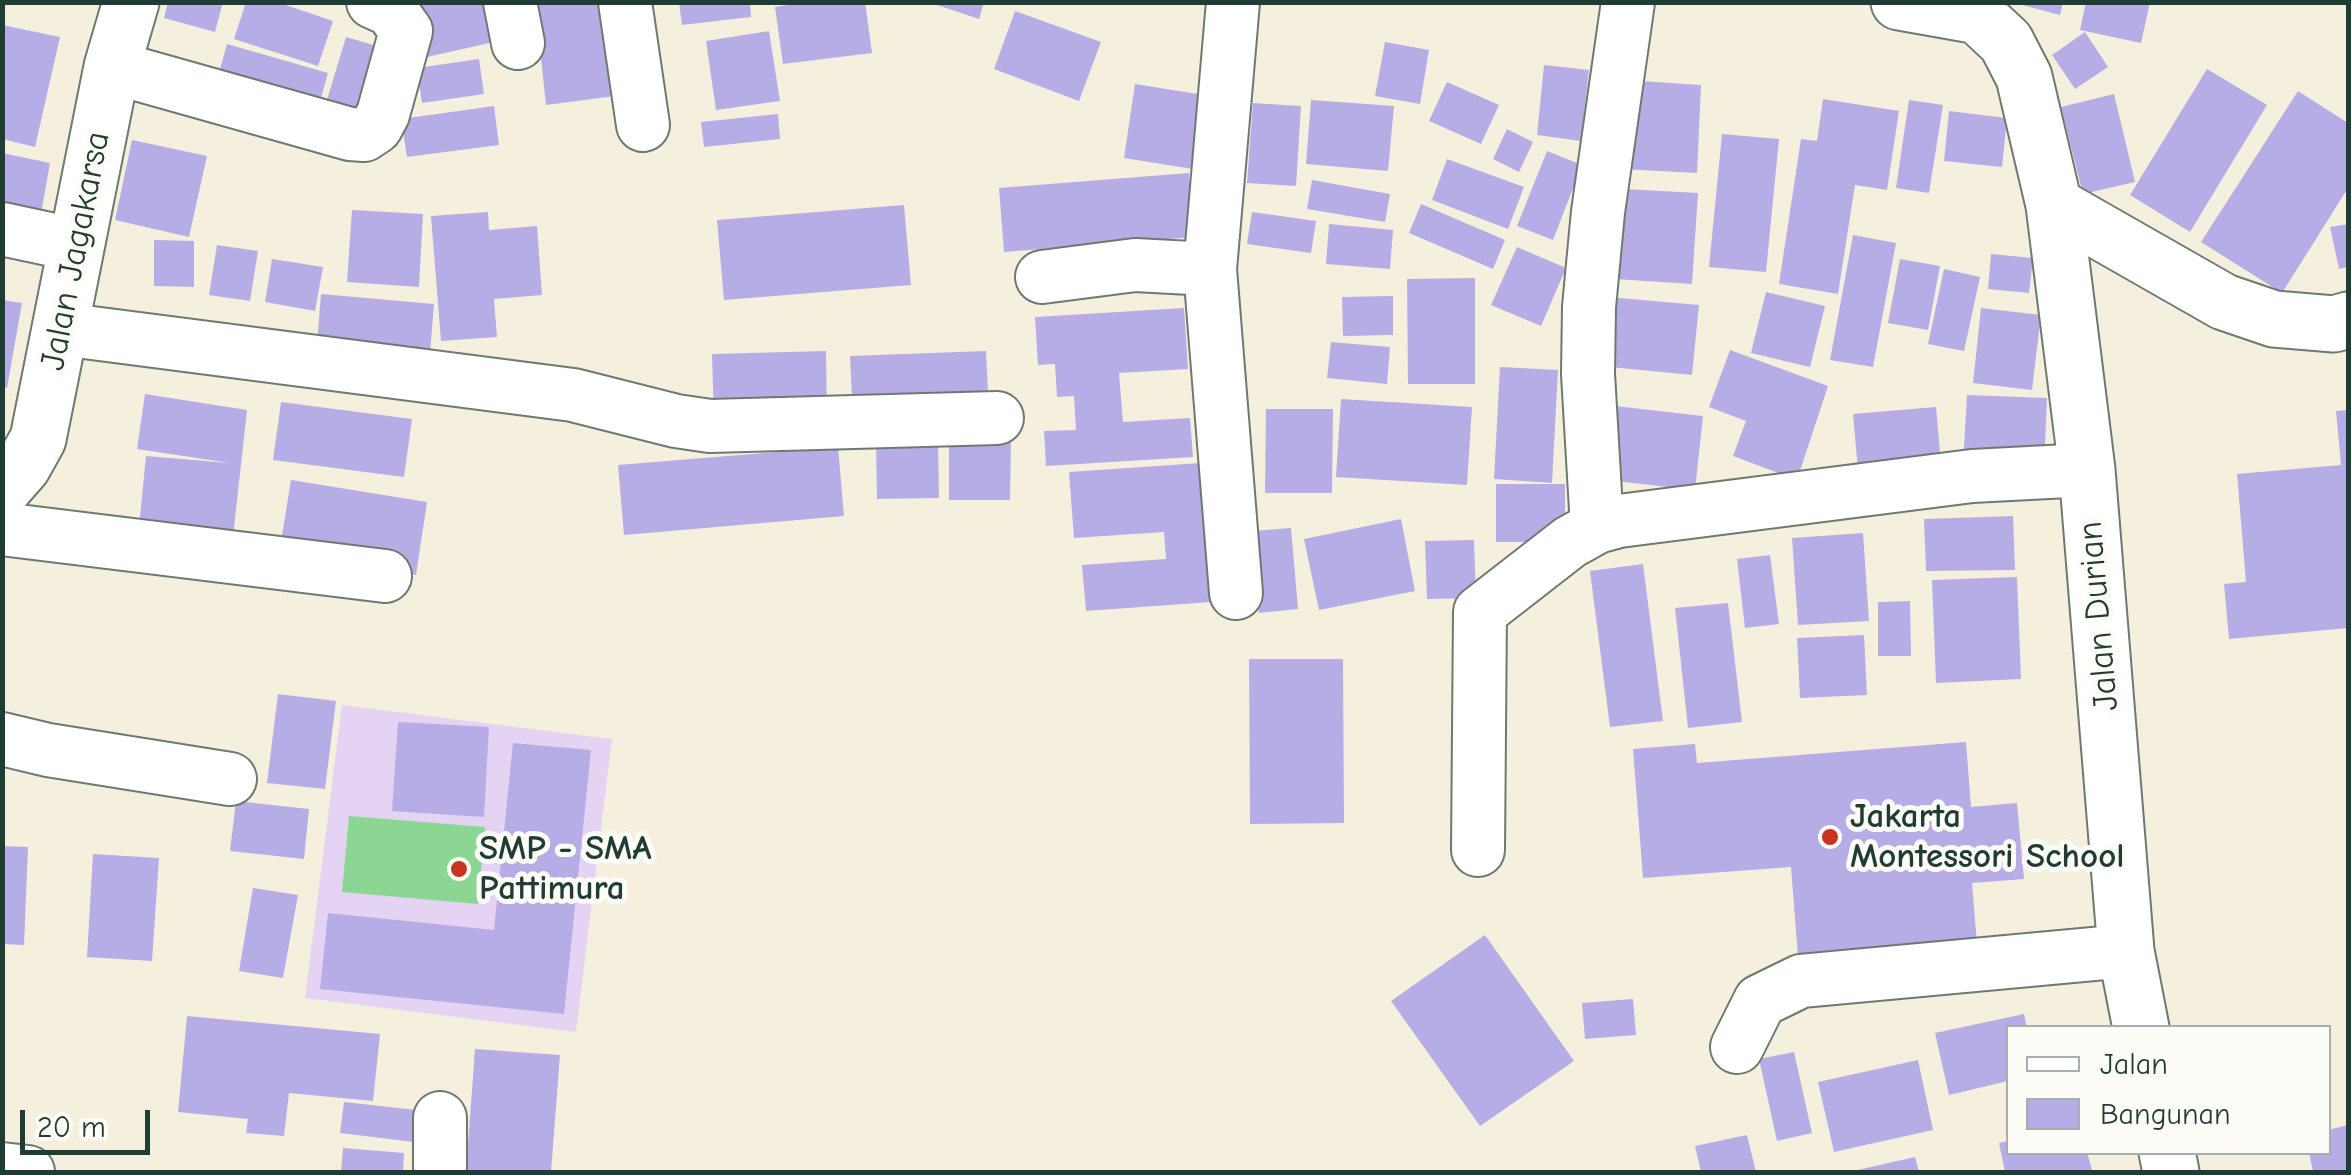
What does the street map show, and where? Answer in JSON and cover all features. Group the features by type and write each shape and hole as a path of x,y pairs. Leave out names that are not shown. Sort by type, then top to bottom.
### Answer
{"main road":[{"name":"Jalan Jagakarsa","path":"2,490 24,466 38,439 112,67 131,2"},
{"path":"1900,2 1978,16 2006,42 2024,77 2054,206 2224,302 2274,319 2334,324 2348,320"},
{"name":"Jalan Durian","path":"2054,206 2087,470 2126,952 2140,1025"}],"street":[{"path":"112,67 364,135 376,128 383,114 406,31 392,10 373,2"},
{"path":"624,2 642,125"},
{"path":"1234,2 1210,269 1236,593"},
{"path":"1255,70 1263,2"},
{"path":"1597,527 1588,374 1589,307 1598,212 1628,2"},
{"path":"2,229 77,246"},
{"path":"1042,276 1135,265 1210,269"},
{"path":"61,329 572,394 676,422 710,426 998,418"},
{"path":"1478,850 1480,612 1570,542 1597,527 1619,521 1972,476 2087,470"},
{"path":"2,530 385,576"},
{"path":"2,739 230,779"},
{"path":"1736,1047 1760,1001 1801,981 2126,952"},
{"path":"440,1118 440,1172"},
{"path":"2,1169 28,1172"}],"shaded area":[{"name":"SMP - SMA Pattimura","path":"342,705 612,739 576,1032 305,998"}],"green space":[{"path":"349,816 485,827 478,904 342,892"}],"building":[{"path":"168,2 223,2 215,32 164,18"},
{"path":"246,2 277,2 333,21 318,66 234,39"},
{"path":"435,2 496,2 503,40 418,59 406,9"},
{"path":"535,2 604,2 615,96 546,105"},
{"path":"679,2 750,2 751,17 682,25"},
{"path":"807,2 865,2 872,53 783,64 775,7"},
{"path":"928,2 984,2 979,19"},
{"path":"2011,2 2063,2 2060,15"},
{"path":"2086,2 2150,2 2141,43 2080,30"},
{"path":"1015,11 1101,42 1079,101 994,69"},
{"path":"2,25 60,37 35,147 2,139"},
{"path":"769,31 780,101 716,110 706,41"},
{"path":"2085,32 2108,67 2075,89 2052,55"},
{"path":"346,37 377,46 357,112 326,103"},
{"path":"1385,42 1429,50 1420,104 1375,96"},
{"path":"227,44 328,73 316,116 215,87"},
{"path":"479,59 484,94 422,103 417,68"},
{"path":"1544,65 1589,70 1581,141 1537,135"},
{"path":"2207,69 2267,105 2190,232 2130,195"},
{"path":"1626,80 1701,85 1697,173 1621,169"},
{"path":"1447,82 1499,105 1481,144 1429,121"},
{"path":"1135,84 1210,96 1199,170 1124,158"},
{"path":"2298,91 2348,123 2348,188 2282,293 2201,242"},
{"path":"2114,94 2135,182 2083,194 2061,107"},
{"path":"1823,99 1899,111 1887,190 1855,185 1838,294 1779,284 1801,139 1817,141"},
{"path":"1311,100 1394,106 1388,171 1306,164"},
{"path":"1909,100 1943,105 1929,193 1896,188"},
{"path":"1253,103 1301,106 1296,186 1247,183"},
{"path":"494,106 499,145 407,157 401,119"},
{"path":"1949,111 2007,118 2002,167 1944,161"},
{"path":"778,114 780,139 704,147 701,122"},
{"path":"1507,129 1533,142 1519,172 1493,159"},
{"path":"1722,134 1779,139 1766,272 1709,267"},
{"path":"132,140 207,156 189,237 115,220"},
{"path":"1547,151 1582,165 1553,240 1517,226"},
{"path":"2,153 50,163 41,214 2,207"},
{"path":"1447,159 1524,187 1508,229 1432,200"},
{"path":"1189,173 1194,237 1004,252 999,188"},
{"path":"1312,180 1390,194 1385,222 1307,209"},
{"path":"1605,188 1698,193 1692,284 1599,278"},
{"path":"1421,204 1505,240 1493,269 1409,233"},
{"path":"904,205 911,285 724,300 717,220"},
{"path":"352,210 423,214 419,287 347,282"},
{"path":"488,212 489,230 537,226 542,295 494,299 497,337 441,341 431,216"},
{"path":"1252,212 1316,221 1311,253 1247,244"},
{"path":"1329,224 1393,230 1390,269 1326,264"},
{"path":"2348,224 2348,267 2339,269 2330,227"},
{"path":"1853,235 1896,243 1873,367 1830,360"},
{"path":"154,240 194,241 194,287 154,286"},
{"path":"217,245 258,251 250,301 209,295"},
{"path":"1517,247 1566,268 1541,326 1491,305"},
{"path":"1991,254 2033,258 2029,293 1988,289"},
{"path":"272,259 323,267 315,311 265,302"},
{"path":"1900,259 1940,266 1928,330 1888,323"},
{"path":"1944,269 1980,277 1964,351 1928,344"},
{"path":"1475,278 1475,384 1408,384 1407,279"},
{"path":"1766,292 1825,306 1810,367 1751,353"},
{"path":"321,294 434,304 429,366 316,356"},
{"path":"1393,296 1393,335 1343,336 1342,297"},
{"path":"1608,297 1699,305 1692,375 1600,366"},
{"path":"2,300 22,303 7,388 2,387"},
{"path":"1184,308 1188,369 1119,373 1123,422 1190,418 1193,457 1046,466 1044,431 1076,430 1074,396 1057,397 1055,364 1038,365 1035,317"},
{"path":"1981,308 2041,315 2032,390 1973,383"},
{"path":"1331,342 1390,347 1387,384 1327,378"},
{"path":"1730,350 1828,386 1797,480 1733,456 1746,421 1709,407"},
{"path":"826,351 827,419 714,422 712,354"},
{"path":"986,351 989,413 853,418 850,356"},
{"path":"1500,367 1558,370 1552,483 1494,479"},
{"path":"145,394 247,410 232,546 138,537 146,456 230,463 137,449"},
{"path":"1967,395 2047,398 2044,467 1963,464"},
{"path":"1341,399 1472,407 1467,485 1336,477"},
{"path":"281,402 412,419 404,477 273,460"},
{"path":"1615,406 1703,416 1695,490 1606,480"},
{"path":"1936,407 1942,475 1859,482 1853,414"},
{"path":"1266,409 1333,409 1332,493 1265,493"},
{"path":"2348,410 2348,628 2229,639 2224,584 2246,582 2237,474 2341,465 2336,411"},
{"path":"938,439 939,498 877,499 876,441"},
{"path":"949,439 1011,440 1010,500 949,500"},
{"path":"838,447 844,516 624,535 618,465"},
{"path":"1215,462 1225,601 1086,611 1082,565 1166,559 1164,532 1074,538 1069,472"},
{"path":"291,480 427,502 416,575 279,554"},
{"path":"1496,484 1565,484 1565,542 1496,542"},
{"path":"2013,516 2015,570 1926,571 1924,519"},
{"path":"1401,519 1415,591 1319,610 1304,539"},
{"path":"1291,528 1298,609 1259,613 1252,531"},
{"path":"1863,533 1869,621 1798,625 1792,538"},
{"path":"1474,540 1476,598 1427,599 1425,541"},
{"path":"1770,555 1779,624 1745,628 1737,559"},
{"path":"1643,564 1663,721 1610,727 1590,571"},
{"path":"2017,577 2021,679 1936,683 1932,580"},
{"path":"1910,601 1911,656 1878,656 1878,602"},
{"path":"1728,603 1742,722 1688,728 1675,608"},
{"path":"1864,635 1867,695 1800,698 1797,638"},
{"path":"1249,659 1343,659 1344,823 1250,824"},
{"path":"278,694 336,701 325,789 267,783"},
{"path":"398,722 489,727 484,817 392,811"},
{"name":"Jakarta Montessori School","path":"1966,742 1971,807 2017,803 2024,879 1972,883 1978,956 1799,970 1791,867 1643,878 1633,749 1695,744 1697,763"},
{"path":"513,743 591,750 564,1014 320,989 328,913 494,930"},
{"path":"236,801 309,809 304,859 230,851"},
{"path":"2,846 28,847 24,945 2,944"},
{"path":"93,854 159,858 152,961 87,957"},
{"path":"253,888 298,895 283,978 239,971"},
{"path":"1485,935 1574,1061 1480,1126 1391,1001"},
{"path":"1633,999 1636,1035 1585,1039 1582,1003"},
{"path":"2024,1014 2026,1025 2006,1025 2006,1081 1949,1095 1935,1033"},
{"path":"187,1016 380,1034 373,1101 289,1093 284,1136 246,1133 248,1119 178,1112"},
{"path":"475,1049 560,1055 551,1172 466,1172"},
{"path":"1794,1052 1812,1133 1777,1141 1759,1059"},
{"path":"1918,1060 1933,1130 1834,1152 1818,1082"},
{"path":"344,1102 417,1110 414,1142 340,1133"},
{"path":"2348,1125 2348,1172 2313,1172 2310,1155 2331,1155 2331,1129"},
{"path":"1747,1135 1756,1172 1701,1172 1695,1146"},
{"path":"2006,1141 2006,1155 2088,1155 2092,1170 2005,1172 1999,1143"},
{"path":"343,1148 404,1153 403,1172 341,1172"},
{"path":"1915,1157 1919,1172 1853,1172 1853,1171"}],"place":[{"name":"Jakarta Montessori School","path":"1830,837"},
{"name":"SMP - SMA Pattimura","path":"459,869"}]}
